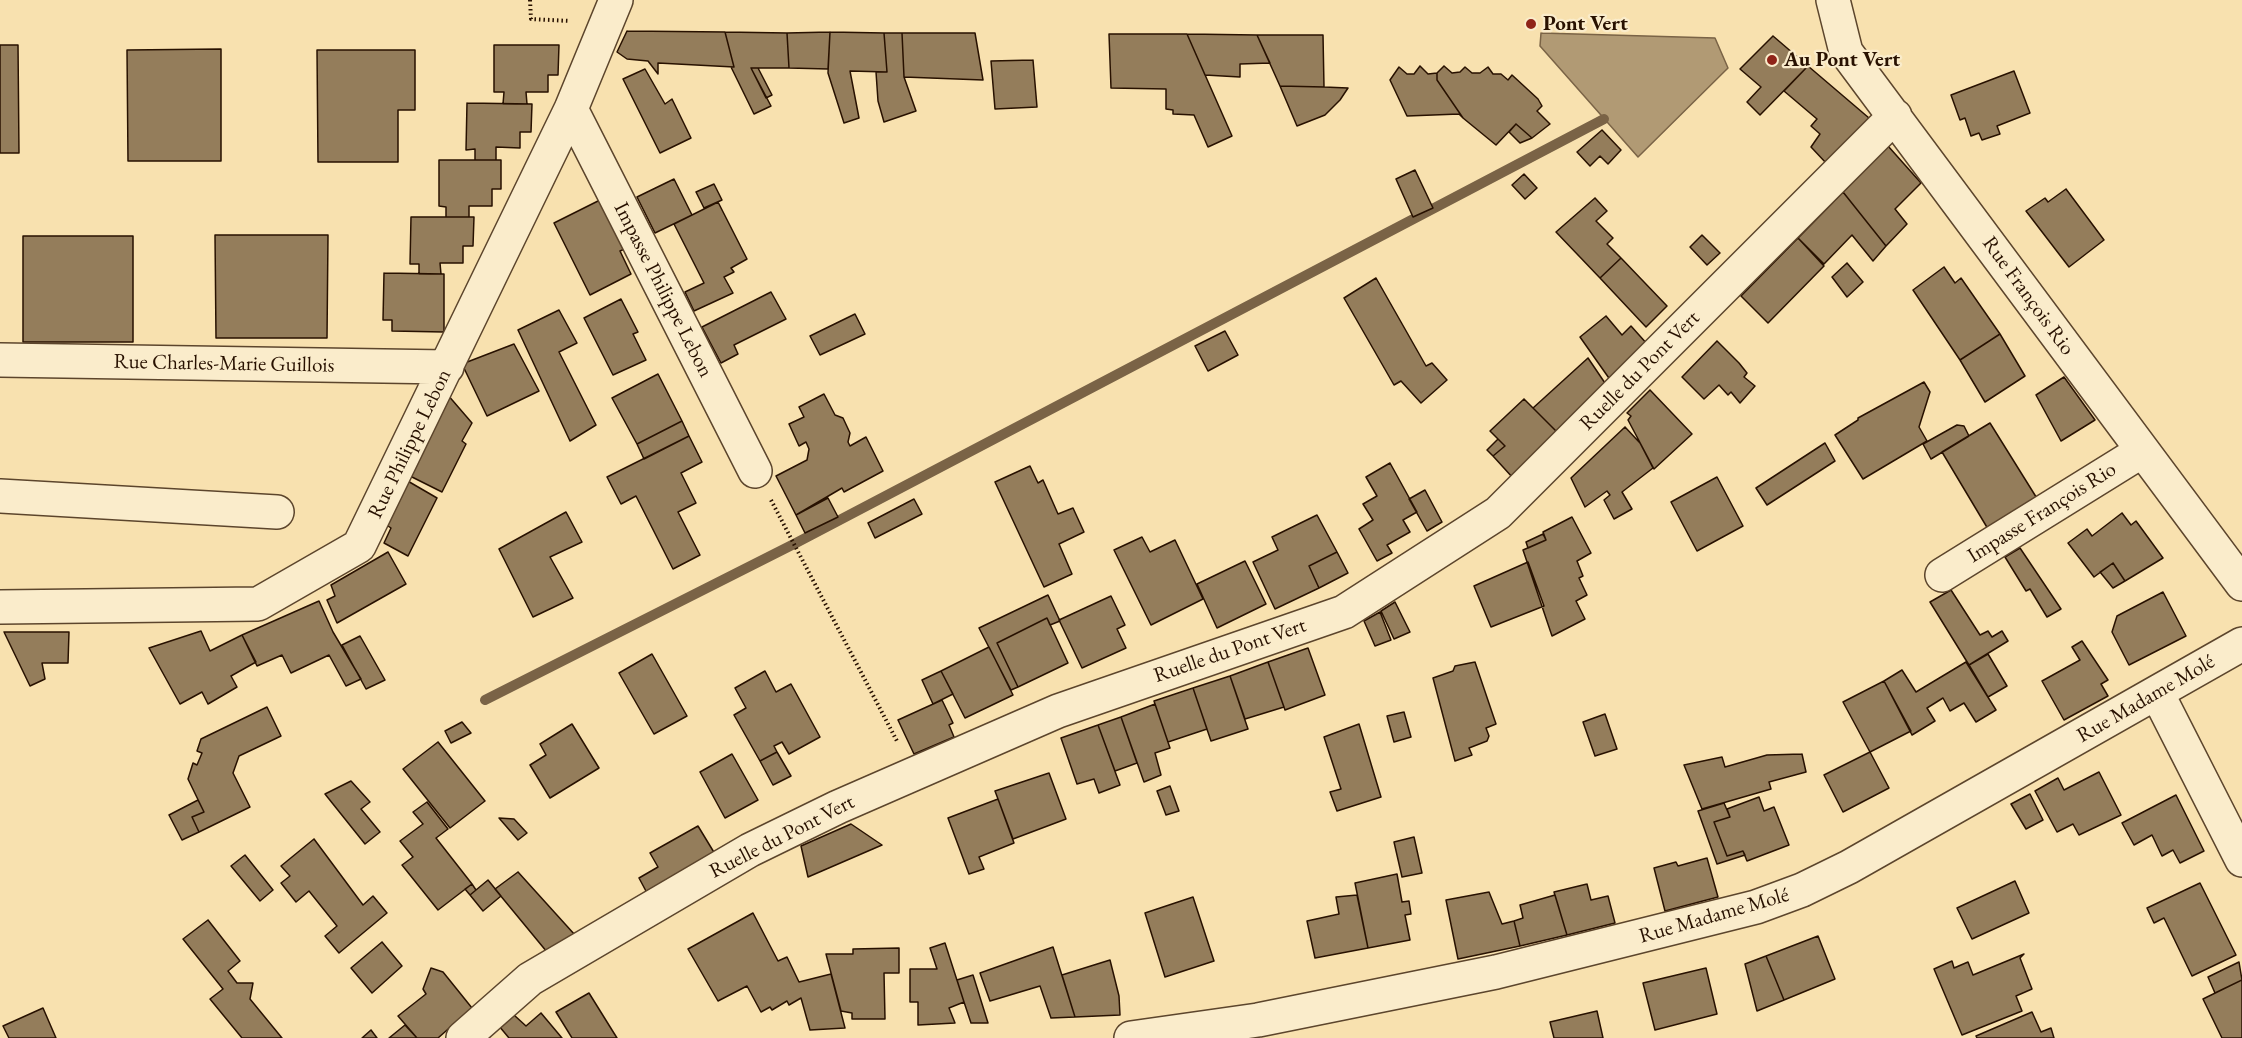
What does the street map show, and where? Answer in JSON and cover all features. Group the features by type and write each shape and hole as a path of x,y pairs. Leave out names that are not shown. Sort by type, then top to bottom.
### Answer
{"street":[{"name":"Rue François Rio","path":"1833,0 1845,52 2242,584"},
{"name":"Rue Philippe Lebon","path":"0,607 258,604 359,546 572,110 611,12"},
{"name":"Impasse Philippe Lebon","path":"572,110 755,471"},
{"name":"Ruelle du Pont Vert","path":"463,1038 511,994 540,973 750,850 913,773 1058,711 1344,612 1498,513 1895,116"},
{"name":"Rue Charles-Marie Guillois","path":"0,360 447,367"},
{"name":"Impasse François Rio","path":"1942,575 2142,452"},
{"path":"0,496 278,512"},
{"name":"Rue Madame Molé","path":"1131,1038 1258,1020 1496,972 1756,907 1802,890 1849,867 2242,644"},
{"path":"2157,693 2242,860"}],"path":[{"path":"530,0 531,19 611,12"},
{"path":"788,533 913,773"}],"shaded area":[{"path":"1541,33 1715,38 1728,68 1638,157 1540,46"}],"building":[{"path":"627,31 725,32 734,67 658,63 658,74 648,61 627,59 617,52"},
{"path":"725,32 787,33 789,68 751,68 771,106 754,114 731,67 734,67"},
{"path":"830,32 884,33 887,72 850,71 859,118 844,123 828,73"},
{"path":"830,32 828,69 789,68 787,33"},
{"path":"884,33 902,33 904,77 916,111 884,122 878,101 876,72 887,72"},
{"path":"902,33 975,33 983,80 904,77"},
{"path":"1109,34 1187,34 1232,136 1208,147 1194,115 1173,114 1173,110 1166,109 1166,89 1111,88"},
{"path":"1187,34 1257,35 1270,63 1240,64 1240,77 1205,75"},
{"path":"1257,35 1323,35 1324,87 1280,86"},
{"path":"1773,36 1808,66 1760,115 1747,102 1761,87 1740,69"},
{"path":"0,45 18,45 19,153 0,153"},
{"path":"494,45 559,45 558,75 548,75 548,92 526,92 527,104 503,104 504,92 494,92"},
{"path":"221,49 221,161 128,161 127,50"},
{"path":"317,50 415,50 415,110 398,110 398,162 318,162"},
{"path":"1033,60 1037,107 995,109 991,61"},
{"path":"1420,66 1428,74 1437,73 1437,80 1463,118 1459,114 1407,116 1390,80 1399,67 1407,74 1414,74"},
{"path":"1444,66 1452,73 1460,72 1465,67 1472,73 1480,73 1488,67 1493,74 1501,74 1508,80 1512,75 1538,99 1542,106 1537,111 1550,124 1532,138 1516,124 1496,145 1463,118 1437,80 1437,73"},
{"path":"1808,66 1869,118 1827,164 1811,147 1820,134 1811,126 1817,119 1784,91"},
{"path":"751,68 758,68 772,95 766,98"},
{"path":"645,69 665,104 672,99 691,138 660,153 623,79"},
{"path":"2014,71 2030,113 1997,126 2000,134 1982,140 1979,133 1971,136 1965,118 1960,120 1951,95"},
{"path":"1280,86 1348,88 1325,115 1297,126"},
{"path":"467,103 532,104 531,132 520,132 520,148 496,147 496,160 475,160 475,149 466,150"},
{"path":"1516,124 1532,138 1520,143 1509,132"},
{"path":"1602,130 1621,150 1608,164 1600,156 1590,166 1577,152"},
{"path":"1888,146 1921,183 1895,209 1907,224 1886,246 1843,192"},
{"path":"439,160 501,160 501,189 492,189 492,206 469,206 469,217 446,217 446,207 439,206"},
{"path":"1415,170 1433,208 1413,217 1396,179"},
{"path":"1524,174 1537,188 1525,199 1512,185"},
{"path":"674,179 692,215 655,233 637,197"},
{"path":"714,184 722,200 704,208 696,192"},
{"path":"2066,189 2104,240 2069,267 2026,211 2045,198 2048,202"},
{"path":"1843,192 1886,246 1873,261 1852,235 1824,264 1798,238"},
{"path":"1595,198 1607,211 1596,221 1613,238 1607,244 1621,258 1600,278 1556,232"},
{"path":"602,199 627,248 620,251 631,274 590,295 554,223"},
{"path":"718,202 747,259 731,268 734,272 724,277 733,293 694,311 685,292 704,283 674,224"},
{"path":"411,217 474,217 473,246 463,246 463,263 440,263 441,274 419,274 419,264 410,264"},
{"path":"215,235 328,235 327,338 216,338"},
{"path":"1702,235 1720,253 1707,265 1690,247"},
{"path":"23,236 133,236 133,342 23,342"},
{"path":"1798,238 1824,266 1768,323 1741,296"},
{"path":"1621,258 1667,306 1646,327 1600,278"},
{"path":"1847,263 1863,282 1847,297 1832,277"},
{"path":"1944,267 1955,283 1961,278 2000,334 1960,360 1913,290"},
{"path":"384,273 444,274 444,332 392,331 392,320 383,320"},
{"path":"1376,278 1426,366 1432,363 1447,380 1421,403 1401,381 1394,385 1344,298"},
{"path":"771,292 786,319 734,345 738,354 721,363 702,327"},
{"path":"621,299 638,332 633,334 646,360 613,375 584,318"},
{"path":"559,310 577,343 559,352 596,425 570,441 518,330"},
{"path":"855,314 865,334 820,355 810,336"},
{"path":"1606,316 1622,335 1631,326 1648,345 1611,381 1580,337"},
{"path":"1225,331 1238,355 1208,371 1195,346"},
{"path":"2000,334 2025,376 1985,402 1960,360"},
{"path":"1717,341 1739,363 1747,373 1744,377 1755,386 1740,403 1731,392 1728,395 1719,385 1704,399 1682,377"},
{"path":"514,344 539,391 487,416 462,364"},
{"path":"1588,358 1607,386 1558,433 1533,408"},
{"path":"658,374 682,421 637,444 612,398"},
{"path":"2064,377 2095,420 2061,441 2036,395"},
{"path":"1924,382 1930,392 1919,427 1927,441 1863,479 1835,435 1858,418"},
{"path":"1650,390 1692,434 1654,469 1628,420 1631,416 1627,413"},
{"path":"447,394 472,423 462,441 466,444 442,492 408,475"},
{"path":"824,394 835,415 843,418 850,433 848,442 850,446 866,437 883,471 844,492 842,488 796,515 776,476 807,460 809,449 806,442 799,446 789,424 804,417 799,407"},
{"path":"1524,399 1558,433 1513,478 1493,456 1505,446 1490,431"},
{"path":"682,421 689,436 644,459 637,444"},
{"path":"1990,423 2038,500 1988,529 1942,452"},
{"path":"1957,425 1964,426 1969,436 1931,459 1923,444"},
{"path":"1625,427 1640,443 1653,468 1622,492 1632,509 1614,519 1604,500 1610,495 1607,491 1585,507 1571,478"},
{"path":"689,436 702,462 681,473 696,503 678,512 700,555 673,569 636,496 621,504 607,477"},
{"path":"1498,439 1505,446 1493,456 1487,450"},
{"path":"1825,443 1835,461 1767,505 1756,488"},
{"path":"1390,463 1417,512 1403,520 1410,532 1387,545 1392,553 1377,561 1359,529 1373,520 1363,504 1377,496 1366,477"},
{"path":"1030,466 1038,483 1043,480 1058,514 1073,508 1084,532 1059,544 1072,574 1044,587 995,482"},
{"path":"1717,477 1743,526 1697,551 1671,502"},
{"path":"406,480 437,498 408,556 384,543 391,528 385,524"},
{"path":"1425,490 1442,522 1427,531 1409,499"},
{"path":"828,498 838,517 805,533 796,515"},
{"path":"914,499 922,514 875,538 868,523"},
{"path":"566,512 582,542 550,557 573,598 533,617 499,549"},
{"path":"2122,513 2131,525 2136,521 2163,558 2125,581 2113,563 2094,577 2068,543 2087,529 2092,536"},
{"path":"1317,515 1337,552 1309,566 1319,588 1275,609 1253,562 1278,550 1272,537"},
{"path":"1572,517 1591,553 1577,561 1583,576 1579,578 1587,595 1576,601 1585,619 1552,636 1523,550 1546,540 1543,532"},
{"path":"1543,534 1546,540 1528,548 1526,542"},
{"path":"1142,537 1150,552 1175,540 1203,599 1151,625 1114,550"},
{"path":"2020,548 2061,609 2047,617 2030,589 2026,591 2005,557"},
{"path":"388,552 406,584 337,623 327,600 335,596 331,585"},
{"path":"1337,552 1348,573 1319,588 1309,566"},
{"path":"1245,561 1266,604 1217,628 1197,584"},
{"path":"1528,562 1544,606 1491,627 1474,586"},
{"path":"2113,563 2125,581 2113,588 2100,572"},
{"path":"1951,590 1980,635 1988,631 1992,637 2002,631 2008,641 1969,665 1930,602"},
{"path":"2163,592 2186,636 2129,665 2112,632 2117,616"},
{"path":"1048,595 1060,621 1050,625 1047,618 997,643 1018,687 1011,690 979,628"},
{"path":"1111,596 1125,625 1117,629 1126,648 1082,668 1059,620"},
{"path":"319,601 333,632 361,679 346,686 329,655 291,673 282,655 257,666 242,635"},
{"path":"1395,602 1410,632 1394,639 1381,611"},
{"path":"1380,612 1391,640 1375,646 1364,621"},
{"path":"1047,618 1068,663 1018,687 997,643"},
{"path":"201,631 210,651 242,635 256,662 231,676 237,687 208,704 202,692 180,704 149,648"},
{"path":"4,632 69,632 68,663 42,663 45,679 30,686"},
{"path":"360,636 385,680 366,689 342,645"},
{"path":"2082,641 2108,680 2101,684 2108,696 2064,720 2042,681 2080,660 2072,647"},
{"path":"989,647 1013,695 965,718 941,671"},
{"path":"1308,648 1325,695 1285,710 1268,662"},
{"path":"652,654 687,716 654,734 619,673"},
{"path":"1988,654 2007,686 1988,697 1969,665"},
{"path":"1268,662 1284,707 1245,719 1230,676"},
{"path":"1475,662 1496,724 1486,728 1489,736 1487,741 1469,748 1472,755 1455,761 1433,678 1453,671 1455,666"},
{"path":"1966,662 1996,710 1976,722 1964,703 1950,711 1943,698 1927,708 1935,721 1912,735 1884,681 1902,670 1916,692"},
{"path":"765,671 776,692 791,684 820,737 789,754 782,742 774,746 777,752 760,761 734,715 746,708 735,688"},
{"path":"941,671 953,694 933,704 922,680"},
{"path":"1230,676 1248,729 1211,741 1193,688"},
{"path":"1884,681 1911,731 1870,752 1843,702"},
{"path":"1193,688 1207,729 1168,742 1154,701"},
{"path":"942,700 953,723 949,725 954,737 914,754 898,720"},
{"path":"1155,704 1170,748 1155,753 1161,775 1144,782 1121,717"},
{"path":"267,707 281,736 239,756 233,773 250,807 199,832 192,817 204,812 188,779 193,763 197,765 202,753 197,751 201,739"},
{"path":"1404,712 1411,737 1394,742 1387,716"},
{"path":"1605,714 1617,749 1595,756 1583,722"},
{"path":"1121,717 1137,763 1115,771 1098,725"},
{"path":"462,722 471,733 451,743 445,731"},
{"path":"572,724 599,768 550,798 530,765 546,755 540,744"},
{"path":"1359,724 1381,797 1337,811 1330,792 1341,789 1324,737"},
{"path":"1098,725 1120,785 1099,793 1094,779 1077,784 1061,738"},
{"path":"438,742 485,801 450,828 403,769"},
{"path":"777,752 791,776 773,785 760,761"},
{"path":"1870,752 1889,788 1843,812 1824,775"},
{"path":"732,754 758,800 725,818 700,772"},
{"path":"1802,754 1806,772 1769,782 1771,789 1702,809 1684,765 1722,757 1725,767 1767,755"},
{"path":"2099,772 2121,815 2079,835 2073,824 2057,832 2035,791 2058,778 2064,790"},
{"path":"1049,773 1066,819 1013,839 995,791"},
{"path":"351,781 370,802 361,809 380,832 365,844 325,794"},
{"path":"1170,786 1179,811 1166,815 1157,791"},
{"path":"2030,794 2043,820 2026,829 2011,804"},
{"path":"2176,795 2204,851 2180,863 2173,850 2162,856 2152,835 2134,845 2122,823"},
{"path":"1759,797 1764,811 1774,807 1789,845 1747,861 1743,851 1727,856 1714,822 1730,817 1727,809"},
{"path":"998,799 1014,843 979,857 984,869 969,874 948,818"},
{"path":"198,800 204,812 192,817 199,832 182,840 169,815"},
{"path":"427,802 448,829 436,838 472,884 438,910 402,865 413,857 400,841 423,824 413,812"},
{"path":"1724,803 1730,817 1714,822 1727,856 1743,851 1745,855 1717,864 1698,811"},
{"path":"499,818 514,819 527,833 518,840"},
{"path":"851,824 882,845 808,877 801,846"},
{"path":"698,826 715,854 647,893 639,878 658,867 650,853"},
{"path":"1414,837 1422,873 1402,877 1394,842"},
{"path":"314,839 363,905 373,896 387,913 339,953 325,936 337,926 309,891 296,902 281,883 290,876 281,866"},
{"path":"245,855 273,890 260,901 231,866"},
{"path":"1707,858 1718,897 1665,911 1654,868 1676,862 1678,866"},
{"path":"518,872 575,935 547,952 495,889"},
{"path":"1397,874 1402,902 1409,901 1411,914 1405,915 1410,940 1368,948 1355,883"},
{"path":"488,880 501,896 483,911 470,895"},
{"path":"2015,881 2029,913 1972,939 1957,908"},
{"path":"2200,883 2236,955 2192,976 2164,918 2154,923 2147,908"},
{"path":"472,884 476,890 470,895 465,889"},
{"path":"1587,884 1591,900 1608,896 1615,923 1567,935 1554,892"},
{"path":"1489,892 1502,924 1514,921 1520,946 1458,959 1446,900"},
{"path":"1357,895 1368,948 1315,958 1307,921 1339,914 1336,897"},
{"path":"1555,895 1567,935 1520,946 1514,921 1523,918 1520,905"},
{"path":"1193,897 1214,961 1165,977 1145,913"},
{"path":"753,913 778,961 787,957 799,982 831,974 845,1028 810,1030 801,998 789,1005 787,1001 772,1010 770,1007 761,1012 747,986 718,1001 688,949"},
{"path":"208,920 240,961 228,971 237,983 253,983 250,999 282,1038 242,1038 210,999 223,989 183,939"},
{"path":"1818,936 1835,979 1784,1000 1766,956"},
{"path":"382,942 402,966 372,993 351,968"},
{"path":"945,943 964,1002 949,1008 955,1023 918,1025 918,1002 910,1002 910,969 937,969 930,948"},
{"path":"1053,947 1075,1017 1051,1018 1040,986 990,1001 980,973"},
{"path":"899,948 899,973 884,973 885,1019 852,1019 852,1013 841,1011 826,954 853,954 853,949"},
{"path":"2024,954 2020,958 2032,989 2016,996 2022,1011 1962,1035 1934,969 1952,961 1954,968 1968,962 1973,975"},
{"path":"1766,956 1784,1000 1757,1011 1745,964"},
{"path":"1110,960 1119,996 1120,1015 1075,1017 1062,975"},
{"path":"2239,962 2242,980 2215,993 2208,977"},
{"path":"431,968 443,972 472,1008 438,1038 417,1038 398,1016 426,994 423,989"},
{"path":"1706,968 1717,1014 1655,1030 1643,983"},
{"path":"973,975 988,1023 971,1023 957,980"},
{"path":"2242,980 2242,1038 2222,1038 2203,999"},
{"path":"589,993 617,1038 572,1038 556,1012"},
{"path":"43,1008 56,1038 9,1038 3,1026"},
{"path":"1597,1011 1603,1038 1554,1038 1550,1022"},
{"path":"2032,1012 2041,1032 2051,1028 2054,1038 1977,1038 1976,1036"},
{"path":"541,1013 562,1038 509,1038 499,1026 514,1015 526,1026"},
{"path":"405,1025 417,1038 389,1038"},
{"path":"371,1030 377,1038 362,1038"}],"waterway":[{"path":"485,700 794,544 1604,119"}],"place":[{"name":"Pont Vert","path":"1531,24"},
{"name":"Au Pont Vert","path":"1772,60"}]}
